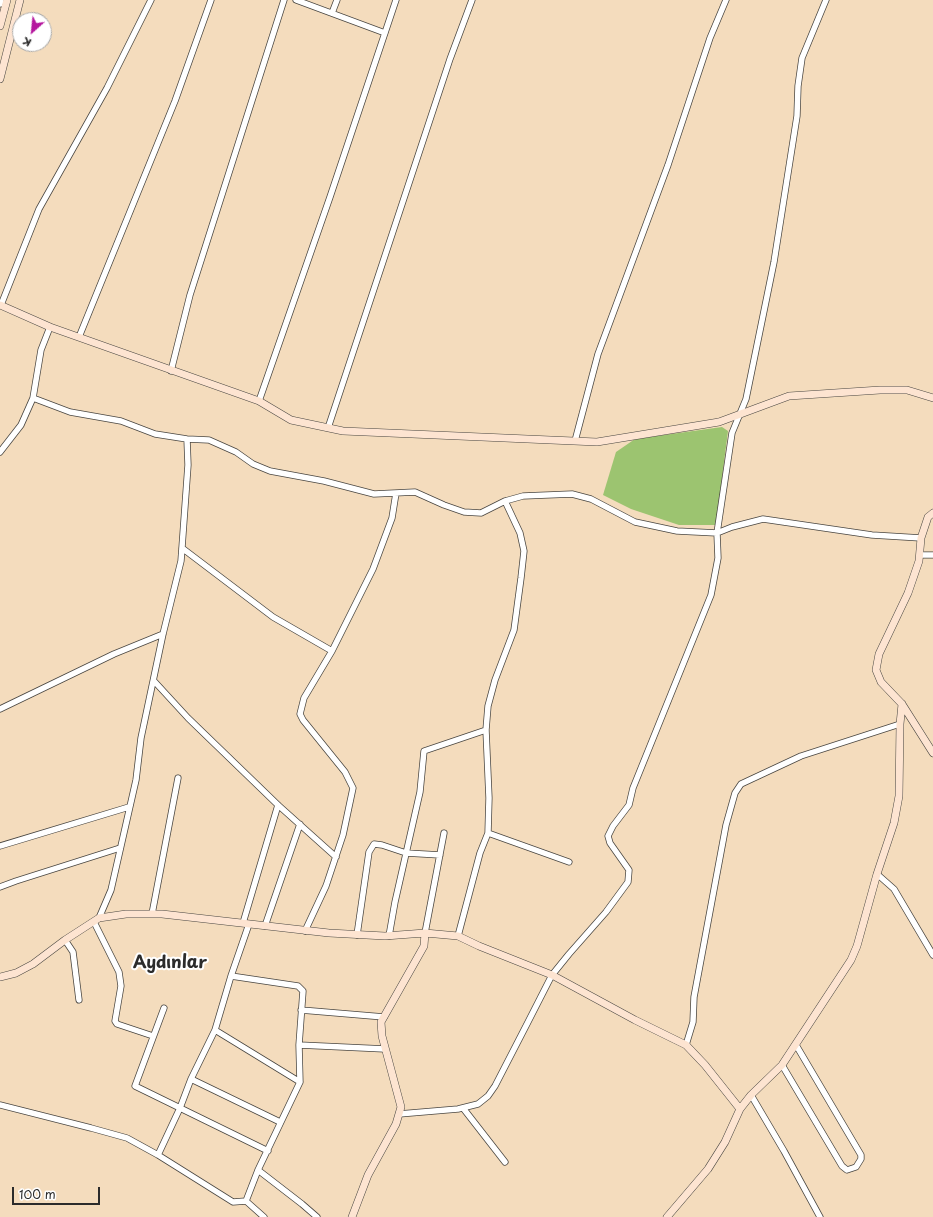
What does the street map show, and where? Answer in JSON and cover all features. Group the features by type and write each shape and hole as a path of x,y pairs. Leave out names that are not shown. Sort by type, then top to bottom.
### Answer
{"street":[{"path":"0,4 1,0"},
{"path":"0,26 7,0"},
{"path":"0,79 20,0"},
{"path":"151,0 107,88 39,209 0,305 50,327 171,371 259,400 291,420 343,430 597,442 719,422 789,396 880,390 907,390 933,397"},
{"path":"79,337 175,101 212,0"},
{"path":"171,371 190,296 284,0"},
{"path":"296,0 385,33"},
{"path":"332,13 337,0"},
{"path":"259,400 396,0"},
{"path":"328,428 450,59 472,0"},
{"path":"575,441 598,354 668,165 710,38 726,0"},
{"path":"398,1114 463,1108 478,1104 488,1096 495,1086 552,975 606,912 628,882 629,870 610,843 608,836 613,826 629,805 633,788 710,595 718,558 717,533 732,434 746,399 774,262 797,116 798,86 802,58 826,0"},
{"path":"0,452 21,425 33,398 40,350 50,327"},
{"path":"33,398 70,412 121,421 155,434 187,439 209,440 236,452 253,464 270,471 324,481 374,494 415,492 464,512 481,513 505,501 523,496 572,494 591,500 635,522 677,530 717,533 732,527 763,519 872,534 921,538"},
{"path":"96,920 111,890 136,780 140,738 181,561 188,465 187,439"},
{"path":"305,931 326,886 343,835 353,788 345,772 303,720 300,714 304,698 332,651 373,569 392,518 396,494"},
{"path":"458,936 480,853 488,833 490,798 486,730 488,706 495,680 514,630 524,551 520,533 505,501"},
{"path":"933,513 928,517 921,538 919,562 908,593 879,654 876,670 881,682 902,704 933,753"},
{"path":"182,548 273,617 332,651"},
{"path":"920,554 933,555"},
{"path":"0,709 114,654 163,634"},
{"path":"154,681 188,718 278,805 336,856"},
{"path":"667,1217 708,1169 725,1142 740,1109 751,1095 782,1064 851,960 857,946 877,874 894,823 899,796 900,724 902,704"},
{"path":"686,1045 693,1022 694,997 726,825 735,792 741,784 801,756 900,724"},
{"path":"389,936 420,792 424,751 486,730"},
{"path":"152,914 178,778"},
{"path":"158,1155 180,1108 191,1079 216,1030 278,805"},
{"path":"0,846 129,807"},
{"path":"265,926 300,824"},
{"path":"488,833 569,862"},
{"path":"352,1217 368,1175 396,1124 400,1107 382,1036 381,1022 424,946 425,933 444,834"},
{"path":"357,934 369,852 374,844 382,845 406,853 440,855"},
{"path":"0,887 120,848"},
{"path":"877,874 894,889 933,955"},
{"path":"0,977 16,973 33,964 65,940 96,920 126,914 162,914 305,931 389,936 425,933 458,936 552,975 635,1020 686,1045 705,1065 740,1109"},
{"path":"96,920 119,972 121,986 116,1022 153,1036"},
{"path":"65,940 73,952 79,1000"},
{"path":"231,976 298,986 303,991 299,1045 300,1082 280,1122 268,1152 258,1170 246,1202"},
{"path":"164,1008 135,1086 268,1152"},
{"path":"301,1010 384,1017"},
{"path":"216,1030 300,1082"},
{"path":"299,1045 386,1049"},
{"path":"782,1064 842,1166 847,1170 856,1167 861,1160 861,1155 796,1045"},
{"path":"191,1079 280,1122"},
{"path":"751,1095 820,1217"},
{"path":"0,1105 127,1138 158,1155 233,1202 246,1202 264,1217"},
{"path":"463,1108 505,1162"},
{"path":"258,1170 317,1217"}],"green space":[{"path":"722,427 728,431 716,525 679,525 631,509 603,495 616,452 635,439"}],"district":[{"name":"Aydınlar","path":"170,963"}]}
